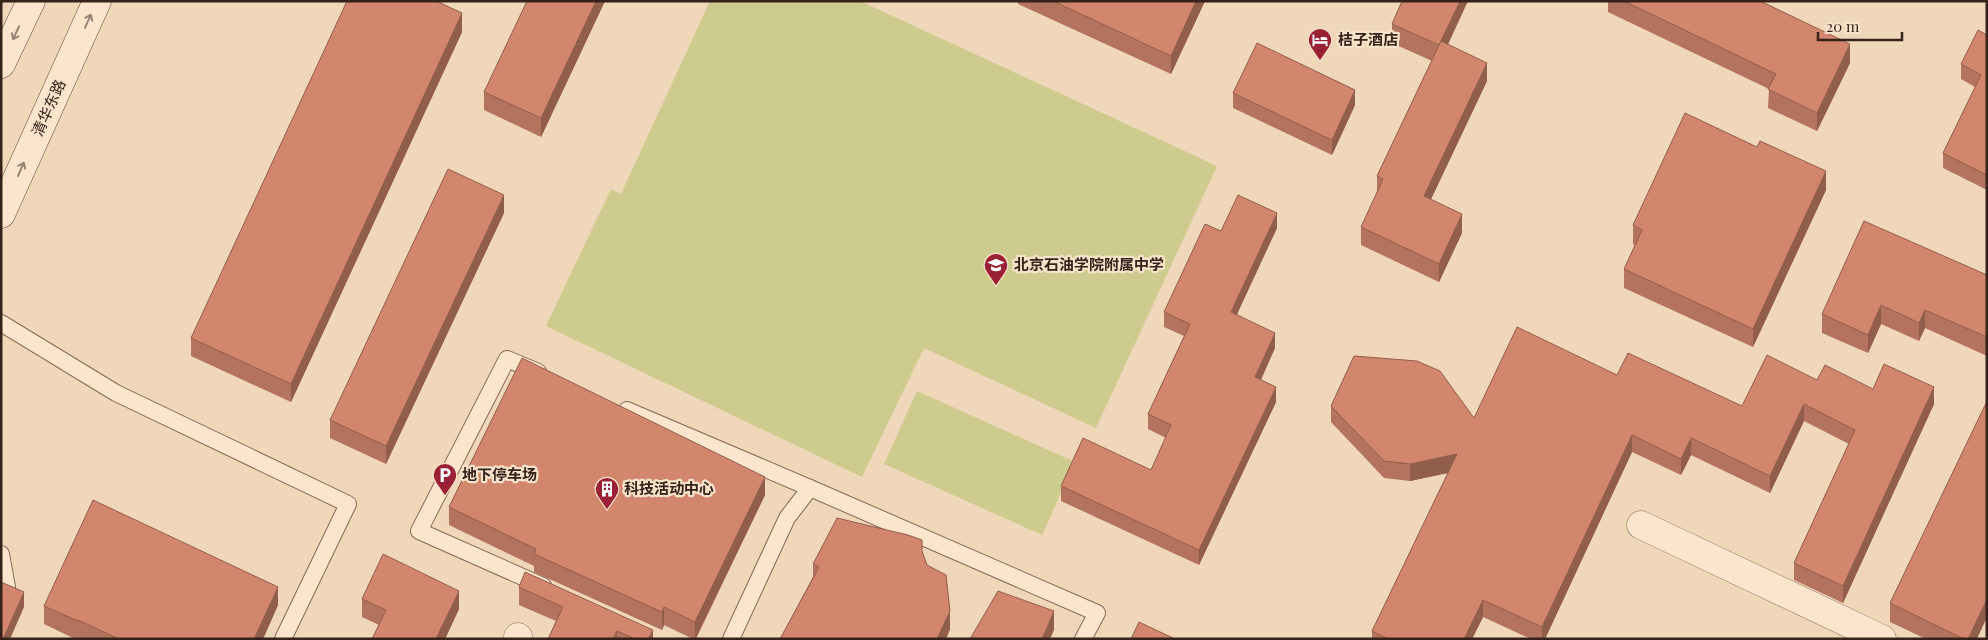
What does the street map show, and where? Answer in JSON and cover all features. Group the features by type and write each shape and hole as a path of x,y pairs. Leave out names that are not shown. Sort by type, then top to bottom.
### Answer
{"main road":[{"path":"1,64 31,1"},
{"name":"清华东路","path":"1,213 97,1"},
{"path":"1641,525 1882,639"}],"lane":[{"path":"1,323 116,393 348,504 283,639"},
{"path":"551,378 506,359 419,530 557,593"},
{"path":"614,405 1097,613 1084,639"},
{"path":"731,639 787,518 810,488"},
{"path":"1,554 7,587"}],"shaded area":[{"path":"710,1 860,1 1217,166 1096,428 924,348 862,477 546,326 611,189 621,194"},
{"path":"917,391 1075,462 1042,535 884,464"}],"building":[{"path":"347,1 436,1 462,13 291,384 191,338"},
{"path":"527,1 596,1 541,118 484,92"},
{"path":"1053,1 1196,1 1171,56"},
{"path":"1402,1 1460,1 1439,45 1392,24"},
{"path":"1624,1 1760,1 1850,44 1817,113 1768,89 1776,74"},
{"path":"1978,30 1987,35 1987,175 1943,153 1981,75 1961,64"},
{"path":"1441,41 1487,63 1424,196 1462,214 1439,264 1361,227 1383,179 1377,176"},
{"path":"1257,43 1355,90 1332,140 1233,93"},
{"path":"1685,113 1757,147 1760,141 1826,171 1753,329 1624,269 1642,230 1633,225"},
{"path":"448,169 504,195 386,446 330,420"},
{"path":"1238,195 1277,213 1231,312 1275,333 1255,377 1276,387 1199,550 1061,486 1083,438 1151,470 1171,425 1148,414 1190,324 1164,312 1205,224 1221,231"},
{"path":"1864,221 1987,275 1987,337 1925,310 1919,323 1881,305 1868,335 1822,314"},
{"path":"1517,327 1617,375 1628,353 1742,406 1767,355 1817,380 1825,365 1873,389 1884,364 1934,387 1843,586 1794,563 1855,430 1804,404 1770,476 1691,438 1681,459 1632,435 1542,627 1483,600 1464,639 1388,639 1372,631 1457,454 1410,464 1384,461 1331,406 1354,356 1417,361 1440,371 1474,418"},
{"name":"科技活动中心","path":"522,358 765,477 695,622 664,607 662,612 534,554 536,549 449,507"},
{"path":"1987,401 1987,599 1968,639 1964,639 1890,603"},
{"path":"93,500 278,587 254,639 119,639 44,606"},
{"path":"837,518 922,540 922,551 927,565 946,575 950,611 937,639 780,639 819,567 813,564"},
{"path":"383,554 459,591 436,639 372,639 386,610 362,599"},
{"path":"525,572 653,630 648,639 635,639 617,631 613,639 548,639 563,607 519,587"},
{"path":"1,582 24,592 3,639 1,639"},
{"path":"998,591 1054,611 1042,639 970,639"},
{"path":"1139,622 1175,639 1131,639"}],"place":[{"name":"桔子酒店","path":"1320,61"},
{"name":"北京石油学院附属中学","path":"996,286"},
{"name":"地下停车场","path":"445,496"},
{"name":"科技活动中心","path":"607,510"}]}
